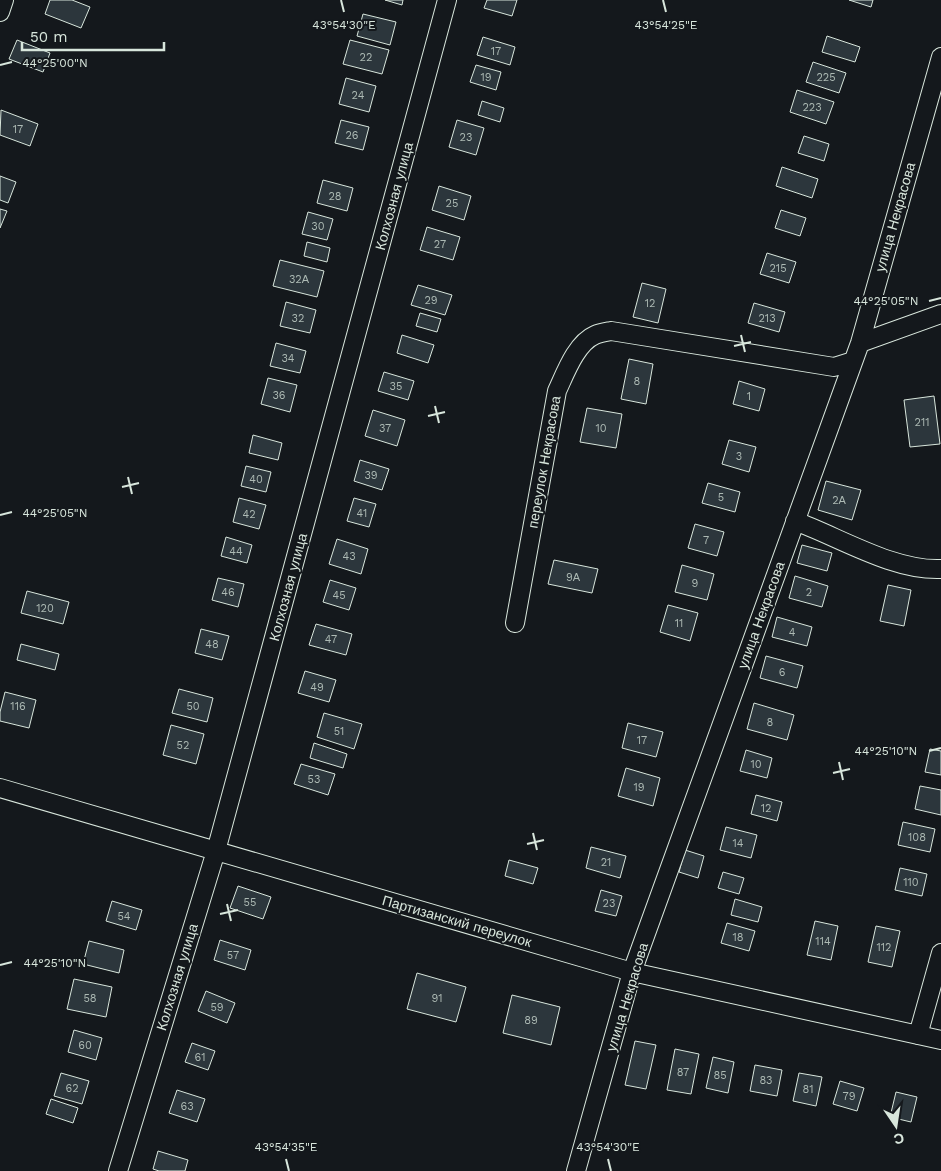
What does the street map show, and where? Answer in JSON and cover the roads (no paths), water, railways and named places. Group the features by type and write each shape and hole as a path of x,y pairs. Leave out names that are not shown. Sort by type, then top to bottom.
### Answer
{"street":[{"path":"0,12 4,0"},
{"name":"Колхозная улица","path":"118,1171 216,851 447,0"},
{"name":"улица Некрасова","path":"576,1171 632,972 860,342 941,57"},
{"path":"860,342 941,314"},
{"name":"переулок Некрасова","path":"515,623 557,391 569,364 580,348 594,335 611,331 834,367 853,361"},
{"path":"795,521 904,565 941,569"},
{"name":"Партизанский переулок","path":"0,788 632,972 941,1040"},
{"path":"918,1035 941,953"}]}
